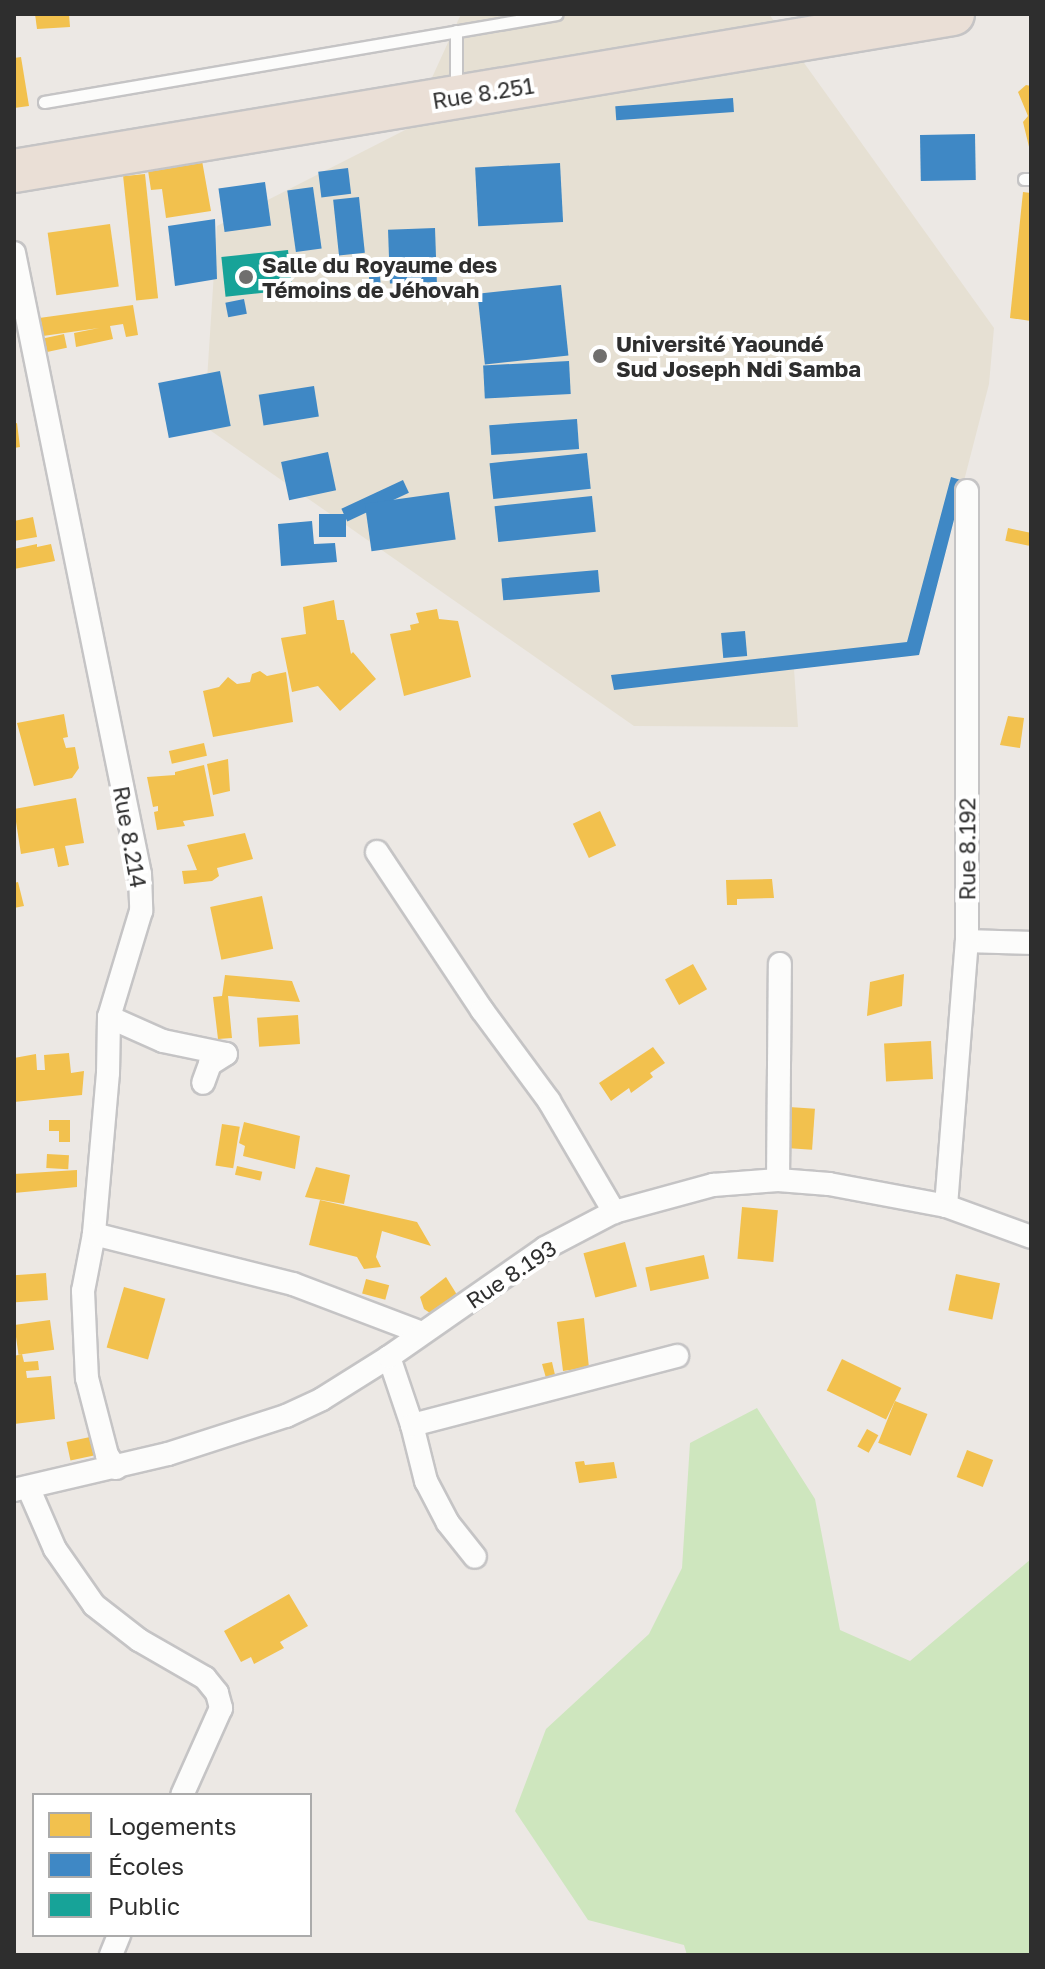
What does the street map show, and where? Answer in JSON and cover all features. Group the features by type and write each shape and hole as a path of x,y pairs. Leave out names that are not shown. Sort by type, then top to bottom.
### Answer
{"highway":[{"name":"Rue 8.251","path":"14,171 941,15"}],"street":[{"name":"Rue 8.214","path":"14,253 140,874 141,911 109,1017 108,1073 94,1234 83,1291 83,1341 95,1412 107,1455 116,1468"},
{"name":"Rue 8.192","path":"946,1206 967,941 967,491"},
{"path":"377,852 482,1010 549,1101 614,1212"},
{"path":"967,941 1031,943"},
{"path":"778,1180 780,964"},
{"path":"109,1017 163,1041 226,1054 210,1064 203,1083"},
{"name":"Rue 8.193","path":"21,1489 116,1468 286,1416 322,1399 389,1357 545,1248 614,1212 713,1185 778,1180 829,1184 946,1206 1031,1237"},
{"path":"94,1234 293,1284 422,1333"},
{"path":"412,1425 677,1356"},
{"path":"389,1357 412,1425 426,1481 448,1523 475,1557"},
{"path":"21,1489 55,1549 94,1605 139,1640 205,1678 217,1693 221,1708 183,1793"}],"lane":[{"path":"44,102 557,14"},
{"path":"456,31 456,97"}],"shaded area":[{"name":"Université Yaoundé Sud Joseph Ndi Samba","path":"461,14 769,14 994,328 989,384 919,655 794,669 798,727 634,726 204,426 217,226 409,128"}],"green space":[{"path":"757,1408 815,1499 840,1630 910,1661 1031,1559 1031,1955 687,1955 684,1945 588,1920 515,1811 546,1729 649,1634 682,1568 690,1443"}],"building: Logements":[{"path":"35,14 69,14 70,27 37,29"},
{"path":"21,57 29,106 14,108 14,58"},
{"path":"1026,85 1031,86 1030,151 1023,122 1028,116 1018,92"},
{"path":"201,155 211,211 166,218 162,189 151,190 147,164"},
{"path":"145,174 158,298 136,301 123,176"},
{"path":"1023,192 1031,193 1031,321 1010,318"},
{"path":"110,224 119,286 56,295 48,233"},
{"path":"133,305 138,335 126,337 123,324 110,326 113,339 76,347 74,333 99,328 36,337 32,319"},
{"path":"64,334 67,348 42,353 40,339"},
{"path":"17,423 20,447 14,448 14,424"},
{"path":"33,517 37,537 14,541 14,521"},
{"path":"1008,528 1031,533 1029,546 1005,541"},
{"path":"37,544 37,547 51,544 55,561 14,569 14,549"},
{"path":"334,600 337,620 344,620 351,654 353,652 376,679 340,711 318,686 292,692 281,638 306,634 303,607"},
{"path":"437,609 439,619 458,621 471,677 404,696 390,634 411,630 410,625 419,623 416,613"},
{"path":"260,671 267,676 286,672 293,722 213,737 203,691 219,687 228,677 237,684 250,682 252,674"},
{"path":"64,714 68,737 63,738 66,748 75,747 79,768 72,778 34,786 17,723"},
{"path":"1008,716 1024,718 1020,748 1000,745"},
{"path":"204,743 207,756 172,764 169,751"},
{"path":"228,759 230,791 213,795 207,764"},
{"path":"204,765 214,816 183,821 185,826 157,830 154,812 158,811 158,806 153,807 147,777 175,775 175,772"},
{"path":"76,798 84,843 65,846 69,865 58,867 54,848 21,854 14,809"},
{"path":"600,811 616,845 589,858 573,824"},
{"path":"245,833 253,859 217,868 219,876 212,881 184,884 182,871 197,870 187,845"},
{"path":"772,879 774,898 737,899 737,905 727,905 726,880"},
{"path":"18,882 24,906 14,908 14,883"},
{"path":"262,896 273,949 221,960 210,907"},
{"path":"693,964 707,989 679,1005 665,980"},
{"path":"904,974 902,1006 867,1016 870,982"},
{"path":"225,975 292,981 300,1002 228,996 232,1038 218,1039 213,997 222,996"},
{"path":"298,1015 300,1044 259,1047 257,1018"},
{"path":"931,1041 933,1079 886,1081 884,1043"},
{"path":"653,1047 665,1063 650,1073 653,1077 631,1093 629,1088 611,1101 599,1083"},
{"path":"69,1053 71,1073 84,1071 82,1095 14,1102 14,1058 36,1054 37,1070 45,1070 44,1055"},
{"path":"789,1107 815,1109 812,1150 786,1148"},
{"path":"49,1120 70,1120 70,1142 59,1142 59,1131 49,1131"},
{"path":"244,1122 300,1136 295,1169 243,1156 245,1146 239,1143"},
{"path":"222,1124 240,1127 233,1168 215,1165"},
{"path":"47,1154 69,1155 68,1169 46,1168"},
{"path":"237,1166 262,1172 260,1181 235,1175"},
{"path":"316,1167 350,1175 344,1204 305,1197"},
{"path":"77,1170 77,1187 14,1193 14,1174"},
{"path":"320,1200 417,1222 431,1246 382,1231 376,1257 381,1267 364,1269 357,1257 309,1245"},
{"path":"742,1207 778,1210 773,1262 737,1259"},
{"path":"625,1242 637,1286 595,1298 583,1253"},
{"path":"704,1255 709,1278 650,1291 645,1267"},
{"path":"46,1273 48,1300 16,1302 14,1275"},
{"path":"956,1274 1000,1283 992,1320 948,1310"},
{"path":"446,1277 459,1298 433,1315 424,1309 420,1297"},
{"path":"366,1279 389,1285 385,1300 362,1293"},
{"path":"124,1287 165,1299 148,1359 107,1348"},
{"path":"584,1318 590,1378 578,1379 577,1369 563,1371 557,1322"},
{"path":"50,1320 54,1350 19,1355 14,1325"},
{"path":"22,1354 24,1362 38,1361 39,1370 26,1371 27,1378 51,1376 55,1419 14,1424 14,1356"},
{"path":"842,1359 901,1388 886,1419 827,1390"},
{"path":"552,1362 555,1375 546,1378 542,1364"},
{"path":"895,1401 927,1414 911,1456 878,1443"},
{"path":"867,1429 878,1435 869,1453 857,1446"},
{"path":"90,1437 94,1456 70,1461 67,1442"},
{"path":"967,1450 993,1460 983,1487 957,1477"},
{"path":"584,1461 585,1465 614,1462 617,1478 579,1483 575,1462"},
{"path":"289,1594 308,1626 280,1642 284,1648 254,1664 251,1657 241,1662 224,1631"}],"building: Écoles":[{"path":"733,98 734,112 616,120 615,106"},
{"path":"975,134 976,180 921,181 920,135"},
{"path":"560,163 563,222 478,226 475,167"},
{"path":"348,168 351,194 321,197 318,172"},
{"path":"265,182 271,226 225,232 218,189"},
{"path":"313,187 322,248 296,252 287,191"},
{"path":"359,197 365,253 339,255 333,200"},
{"path":"215,219 217,279 175,286 168,226"},
{"path":"435,228 437,282 390,284 388,230"},
{"path":"380,276 381,292 370,293 369,277"},
{"path":"561,285 568,356 485,364 477,294"},
{"path":"244,299 247,314 228,317 225,303"},
{"path":"569,361 571,394 485,398 483,366"},
{"path":"220,371 231,426 169,438 158,383"},
{"path":"314,386 319,417 264,425 259,395"},
{"path":"577,419 579,449 491,455 489,425"},
{"path":"328,452 336,490 289,500 281,462"},
{"path":"587,453 591,489 493,499 490,463"},
{"path":"951,477 964,481 919,655 614,690 611,675 907,642"},
{"path":"403,480 409,493 347,521 341,509"},
{"path":"449,492 456,540 372,551 365,504"},
{"path":"592,496 596,532 498,542 495,506"},
{"path":"319,514 346,514 346,537 319,537"},
{"path":"312,521 314,544 335,543 337,562 281,566 278,524"},
{"path":"598,570 600,592 503,600 501,578"},
{"path":"745,631 747,656 723,658 721,633"}],"building: Public":[{"path":"288,250 292,290 226,297 221,257"}],"place":[{"name":"Salle du Royaume des Témoins de Jéhovah","path":"246,277"},
{"name":"Université Yaoundé Sud Joseph Ndi Samba","path":"600,356"}]}
